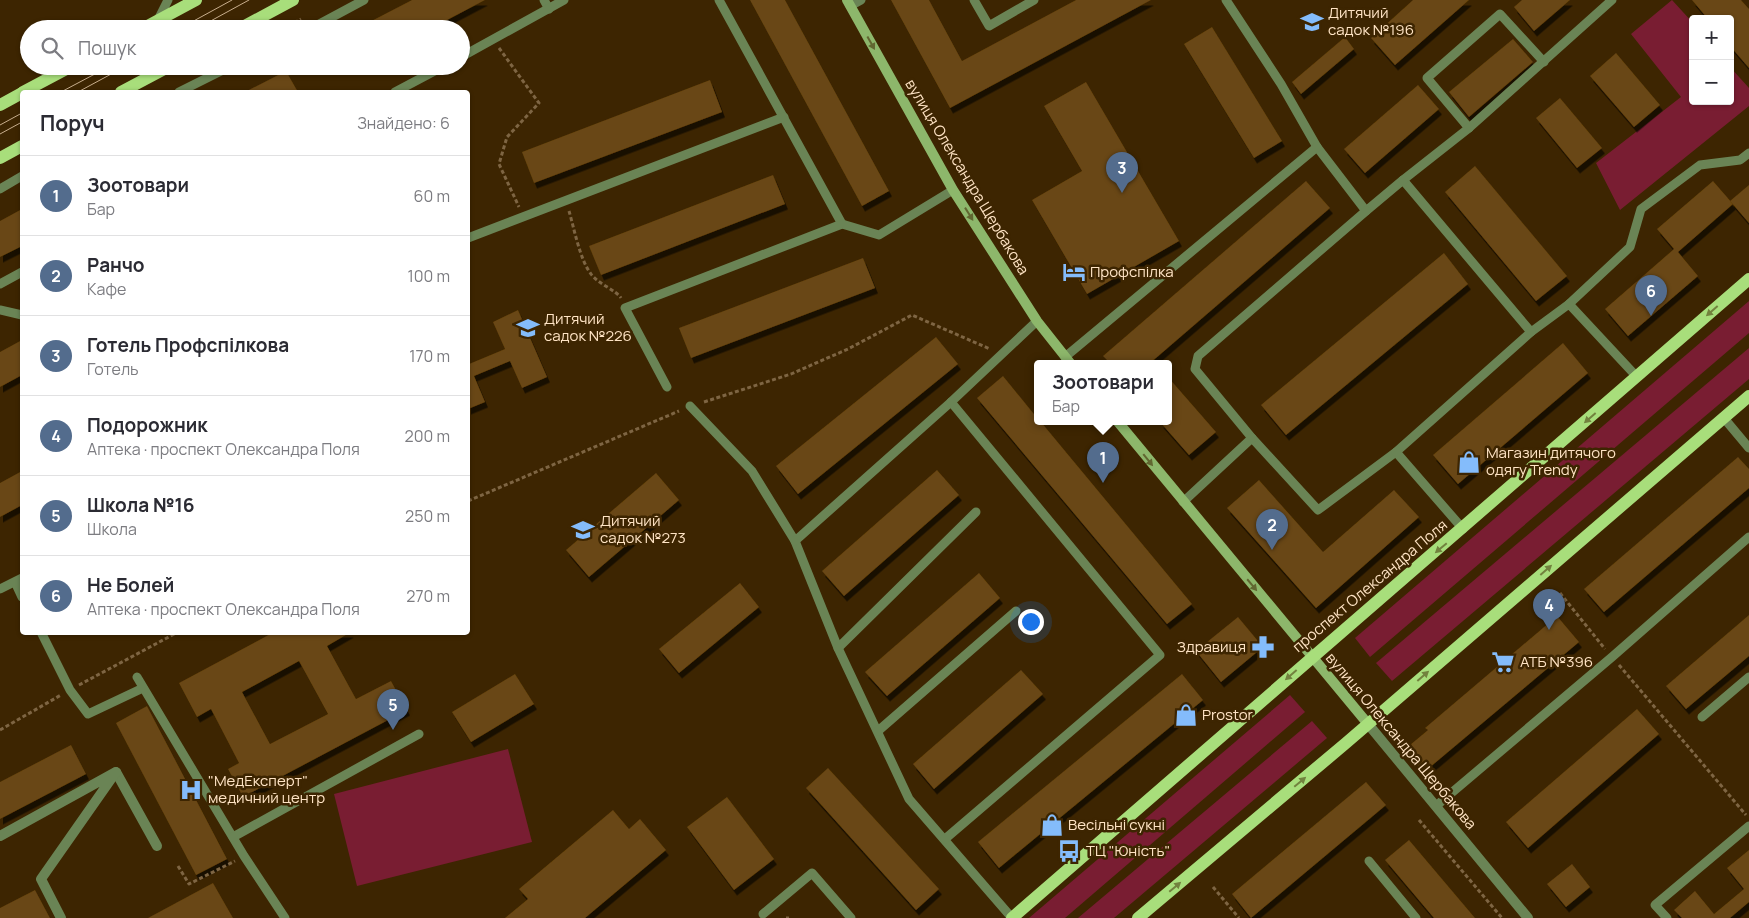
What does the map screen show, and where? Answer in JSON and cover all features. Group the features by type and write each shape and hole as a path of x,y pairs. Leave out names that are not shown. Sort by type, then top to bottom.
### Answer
{"main road":[{"path":"159,20 196,0"},
{"path":"256,20 294,0"},
{"path":"28,90 56,75"},
{"path":"125,90 153,75"},
{"path":"0,105 20,95"},
{"path":"0,158 20,147"},
{"name":"проспект Олександра Поля","path":"1012,918 1311,657 1463,529 1749,279"},
{"path":"1138,918 1368,724 1749,396"}],"street":[{"name":"вулиця Олександра Щербакова","path":"849,3 953,190 1037,321 1067,360"},
{"name":"вулиця Олександра Щербакова","path":"1120,425 1528,918"},
{"path":"0,836 116,772"},
{"path":"116,772 157,846"},
{"path":"61,918 41,879 116,772"}],"lane":[{"path":"158,20 168,0"},
{"path":"327,20 364,0"},
{"path":"544,0 549,9"},
{"path":"470,52 564,0"},
{"path":"718,0 842,224"},
{"path":"849,3 861,0"},
{"path":"974,0 988,26 1034,0"},
{"path":"1226,0 1281,84 1317,147 1366,211"},
{"path":"1612,0 1469,128 1366,211 1198,356 1195,369 1252,438 1318,510 1396,452 1530,332 1569,304 1630,247 1641,209 1700,165 1740,160 1749,153"},
{"path":"1469,128 1427,78 1434,71 1500,14 1544,62"},
{"path":"183,90 213,75"},
{"path":"399,90 427,75"},
{"path":"470,237 784,117"},
{"path":"1069,360 1317,147"},
{"path":"0,188 20,177"},
{"path":"1403,180 1530,332"},
{"path":"667,386 625,308 842,224 880,236 953,190"},
{"path":"0,284 20,273"},
{"path":"1569,304 1637,377"},
{"path":"0,310 20,315"},
{"path":"795,541 951,402 1037,321"},
{"path":"945,839 1160,655 951,402"},
{"path":"690,406 752,471 795,541 838,648 909,799 1012,918"},
{"path":"1724,417 1749,448"},
{"path":"1183,502 1252,438"},
{"path":"1396,452 1463,529"},
{"path":"838,648 976,512"},
{"path":"1436,806 1612,657 1749,537"},
{"path":"0,589 19,580"},
{"path":"878,731 1016,611"},
{"path":"42,635 70,690 88,714 143,688"},
{"path":"136,676 244,856 285,918"},
{"path":"1702,717 1749,677"},
{"path":"233,837 418,734"},
{"path":"1667,918 1656,905 1749,826"},
{"path":"1369,861 1416,918"},
{"path":"763,914 812,873 851,918"}],"path":[{"path":"494,40 539,103 507,138 500,164 523,216"},
{"path":"566,200 589,272 601,284 619,295 625,308"},
{"path":"470,500 690,406 790,374 848,349 912,315 1002,354"},
{"path":"1560,593 1749,819"},
{"path":"70,690 172,635"},
{"path":"0,730 55,698"},
{"path":"1419,820 1502,918"},
{"path":"178,866 189,884 244,856"},
{"path":"1213,887 1239,918"}],"shaded area":[{"path":"1672,0 1689,19 1689,105 1734,105 1734,71 1749,88 1749,106 1620,210 1596,163 1681,97 1631,34"},
{"path":"1749,301 1749,333 1370,657 1355,638"},
{"path":"1749,348 1749,379 1392,681 1376,663"},
{"path":"1290,695 1305,712 1065,918 1029,918"},
{"path":"1312,721 1327,738 1114,918 1078,918"},
{"path":"508,749 532,842 357,886 334,794"}],"building":[{"path":"412,0 485,0 447,20 373,20"},
{"path":"750,0 785,0 889,191 862,206"},
{"path":"891,0 929,0 962,61 1076,0 1151,0 950,108"},
{"path":"1413,0 1469,0 1395,65 1371,38"},
{"path":"1522,0 1570,0 1534,31 1514,7"},
{"path":"1692,0 1741,0 1749,9 1749,68 1734,51 1734,15 1705,15"},
{"path":"1212,27 1282,141 1254,158 1184,44"},
{"path":"1345,37 1354,49 1301,94 1292,82"},
{"path":"1513,39 1533,62 1469,117 1449,92"},
{"path":"1616,53 1660,105 1634,127 1590,76"},
{"path":"278,75 288,75 297,90 249,90"},
{"path":"710,80 722,112 534,183 522,152"},
{"path":"1086,82 1179,241 1087,294 1032,200 1082,171 1044,106"},
{"path":"1418,85 1439,109 1365,173 1344,149"},
{"path":"1560,98 1602,148 1577,168 1536,118"},
{"path":"1475,166 1567,276 1536,301 1445,192"},
{"path":"773,175 785,204 601,275 589,246"},
{"path":"1306,181 1330,208 1154,360 1107,360 1103,356"},
{"path":"1713,181 1733,204 1678,252 1698,276 1628,336 1605,309 1674,249 1657,229"},
{"path":"1749,185 1749,223 1730,201"},
{"path":"20,210 20,247 0,257 0,221"},
{"path":"1444,253 1468,284 1286,435 1261,405"},
{"path":"863,258 875,288 691,358 679,328"},
{"path":"518,310 547,377 522,388 510,361 474,376 485,402 470,408 470,364 505,349 493,322"},
{"path":"936,337 958,364 798,494 776,466"},
{"path":"20,341 20,376 0,387 0,352"},
{"path":"1563,343 1588,373 1458,484 1433,455"},
{"path":"1003,376 1034,414 1034,425 1043,425 1192,604 1167,624 977,398"},
{"path":"1172,382 1216,432 1189,455 1163,425 1172,425"},
{"path":"1738,457 1749,469 1749,488 1604,612 1584,589"},
{"path":"937,470 959,495 844,596 822,571"},
{"path":"20,472 20,506 0,517 0,483"},
{"path":"656,473 679,500 589,577 566,550"},
{"path":"1259,480 1323,552 1394,490 1419,517 1316,608 1227,508"},
{"path":"979,573 1000,598 887,696 865,672"},
{"path":"740,583 759,607 679,673 659,649"},
{"path":"1749,615 1749,656 1686,709 1666,686"},
{"path":"1557,616 1579,642 1423,773 1404,750 1428,730 1425,728"},
{"path":"1238,617 1263,647 1221,682 1196,651"},
{"path":"268,635 346,635 327,646 356,699 391,681 407,710 243,797 228,769 239,763 211,709 197,717 179,683","holes":["299,661 328,714 270,744 242,692"]},
{"path":"1021,670 1043,694 934,789 913,764"},
{"path":"515,674 534,704 471,742 452,712"},
{"path":"1182,674 1203,700 999,868 978,842"},
{"path":"147,706 227,859 196,875 116,723"},
{"path":"1637,709 1659,734 1528,848 1506,822"},
{"path":"71,745 86,774 0,819 0,782"},
{"path":"828,768 939,889 916,910 806,788"},
{"path":"1366,782 1386,805 1251,918 1232,894"},
{"path":"727,797 774,859 734,890 687,827"},
{"path":"613,810 629,829 640,819 666,850 585,918 505,918 528,899 519,889"},
{"path":"1409,840 1475,918 1434,918 1385,860"},
{"path":"1749,850 1749,902 1730,918 1682,918 1674,910 1695,891 1714,914 1744,889 1727,868"},
{"path":"1572,864 1590,887 1566,907 1547,884"},
{"path":"213,883 233,918 148,918"},
{"path":"35,890 50,918 0,918 0,908"}],"tram line":[{"path":"195,20 232,0"},
{"path":"212,20 249,0"},
{"path":"65,90 93,75"},
{"path":"82,90 109,75"},
{"path":"0,125 20,114"},
{"path":"0,134 20,123"}],"place":[{"name":"Дитячий садок №196","path":"1312,22"},
{"name":"Готель Профспілкова","path":"1122,193"},
{"name":"Профспілка","path":"1074,272"},
{"name":"Не Болей","path":"1651,316"},
{"name":"Дитячий садок №226","path":"528,328"},
{"name":"Магазин дитячого одягу Trendy","path":"1469,462"},
{"name":"Зоотовари","path":"1103,483"},
{"name":"Дитячий садок №273","path":"583,530"},
{"name":"Ранчо","path":"1272,550"},
{"name":"Подорожник","path":"1549,630"},
{"name":"Здравиця","path":"1263,647"},
{"name":"АТБ №396","path":"1503,662"},
{"name":"Prostor","path":"1186,715"},
{"name":"Школа №16","path":"393,730"},
{"name":"\"МедЕксперт\" медичний центр","path":"191,790"},
{"name":"Весільні сукні","path":"1052,825"},
{"name":"ТЦ \"Юність\"","path":"1069,851"}]}
